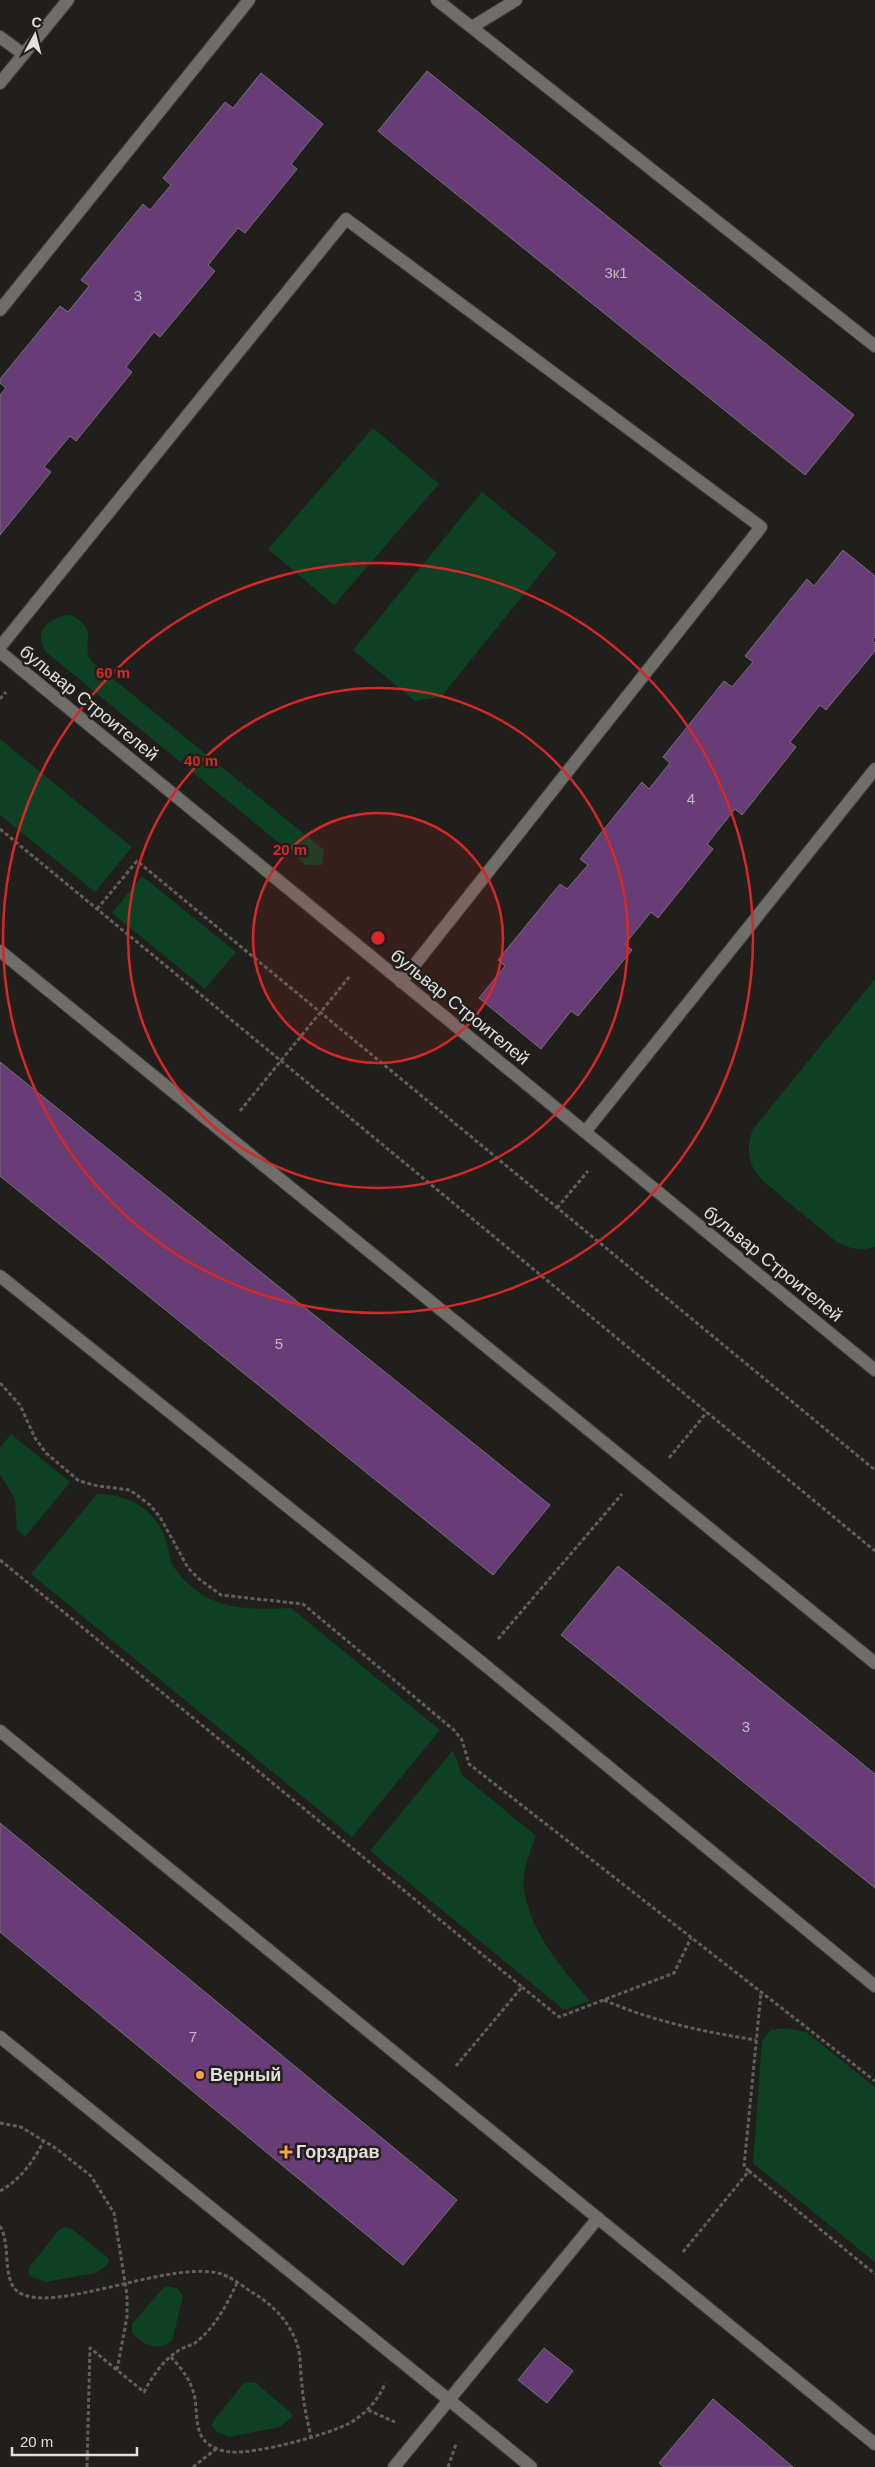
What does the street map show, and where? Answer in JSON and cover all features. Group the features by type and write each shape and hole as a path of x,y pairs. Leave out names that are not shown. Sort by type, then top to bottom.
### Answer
{"street":[{"path":"0,83 68,0"},
{"path":"0,310 248,0"},
{"path":"437,0 875,346"},
{"path":"472,27 516,0"},
{"path":"0,37 23,54"},
{"path":"0,647 346,219 761,527 401,982"},
{"name":"бульвар Строителей","path":"0,652 875,1370"},
{"path":"585,1132 875,769"},
{"path":"0,950 875,1664"},
{"path":"0,1276 480,1661 875,1986"},
{"path":"0,1731 875,2444"},
{"path":"0,2037 531,2467"},
{"path":"394,2467 598,2218"}],"path":[{"path":"0,829 875,1551"},
{"path":"97,909 137,861 875,1470"},
{"path":"223,1132 368,954"},
{"path":"557,1208 606,1149"},
{"path":"0,1383 20,1405 35,1438 46,1453 79,1481 98,1486 130,1490 150,1506 160,1517 188,1568 199,1579 221,1595 303,1604 454,1730 462,1740 469,1764 875,2081"},
{"path":"480,1661 645,1476 707,1412"},
{"path":"0,1561 558,2017 674,1973 691,1938"},
{"path":"438,2088 522,1987"},
{"path":"761,1992 744,2167 875,2274"},
{"path":"603,2000 628,2011 668,2022 756,2040"},
{"path":"0,2124 21,2127 44,2140 91,2176 114,2213 126,2282 127,2317 117,2370"},
{"path":"0,2191 23,2173 36,2156 44,2140"},
{"path":"666,2273 749,2171"},
{"path":"0,2226 8,2253 9,2277 16,2290 29,2298 84,2293 126,2282 190,2272 223,2275 266,2300 288,2324 298,2348 310,2437"},
{"path":"87,2467 90,2348 144,2392 156,2372 177,2351 195,2343 214,2323 227,2305 237,2283"},
{"path":"171,2357 184,2372 193,2389 198,2410 198,2429 204,2440 216,2449 232,2452 261,2448 310,2437 349,2423 368,2410 384,2387 393,2356"},
{"path":"194,2467 216,2449"}],"green space":[{"path":"373,428 439,484 334,605 268,549"},
{"path":"482,492 557,553 441,697 415,701 353,650"},
{"path":"70,615 85,625 88,636 88,654 91,661 324,850 322,865 306,865 46,652 41,637 45,626 56,619"},
{"path":"0,739 132,847 95,892 0,815"},
{"path":"142,876 236,952 205,989 112,913"},
{"path":"875,979 875,1247 861,1249 838,1243 764,1182 751,1164 749,1144 753,1129"},
{"path":"11,1434 70,1482 25,1537 17,1530 15,1499 0,1474 0,1448"},
{"path":"97,1494 118,1496 128,1500 137,1504 153,1517 165,1538 173,1566 185,1581 200,1593 215,1601 236,1607 257,1609 291,1608 440,1730 352,1837 31,1574"},
{"path":"453,1750 462,1775 536,1836 524,1875 527,1904 532,1919 548,1949 590,2001 564,2010 370,1851"},
{"path":"787,2028 806,2032 875,2087 875,2262 753,2163 762,2041 771,2030"},
{"path":"65,2227 72,2229 107,2257 109,2261 106,2266 96,2273 45,2282 32,2277 28,2272 31,2265 59,2230"},
{"path":"165,2286 177,2288 183,2296 172,2341 161,2346 151,2346 141,2341 132,2333 132,2324"},
{"path":"248,2382 256,2383 293,2416 280,2427 229,2437 216,2431 212,2426 214,2420 243,2384"}],"building":[{"path":"427,71 854,415 805,475 378,131"},
{"path":"261,73 323,124 291,164 297,169 245,233 238,228 208,265 215,271 160,337 154,332 126,367 132,372 76,441 70,436 44,467 51,472 0,535 0,395 6,388 0,383 0,379 60,306 68,312 89,286 81,280 143,204 150,210 171,185 163,178 225,102 233,108"},
{"path":"843,550 875,576 875,637 872,640 875,643 875,651 826,710 820,705 790,742 796,747 742,815 735,809 707,844 713,849 658,918 651,912 625,944 632,950 578,1016 571,1011 541,1049 479,998 505,966 498,960 560,884 567,889 588,865 580,859 642,782 649,789 670,763 663,757 724,681 732,687 753,662 745,656 807,579 814,586"},
{"path":"0,1062 550,1505 493,1575 0,1176"},
{"path":"618,1566 875,1774 875,1888 561,1635"},
{"path":"0,1823 457,2200 403,2265 0,1932"},
{"path":"544,2348 573,2371 547,2403 518,2380"},
{"path":"713,2399 793,2467 664,2467 659,2463"}],"place":[{"name":"Верный","path":"200,2075"},
{"name":"Горздрав","path":"286,2152"}]}
